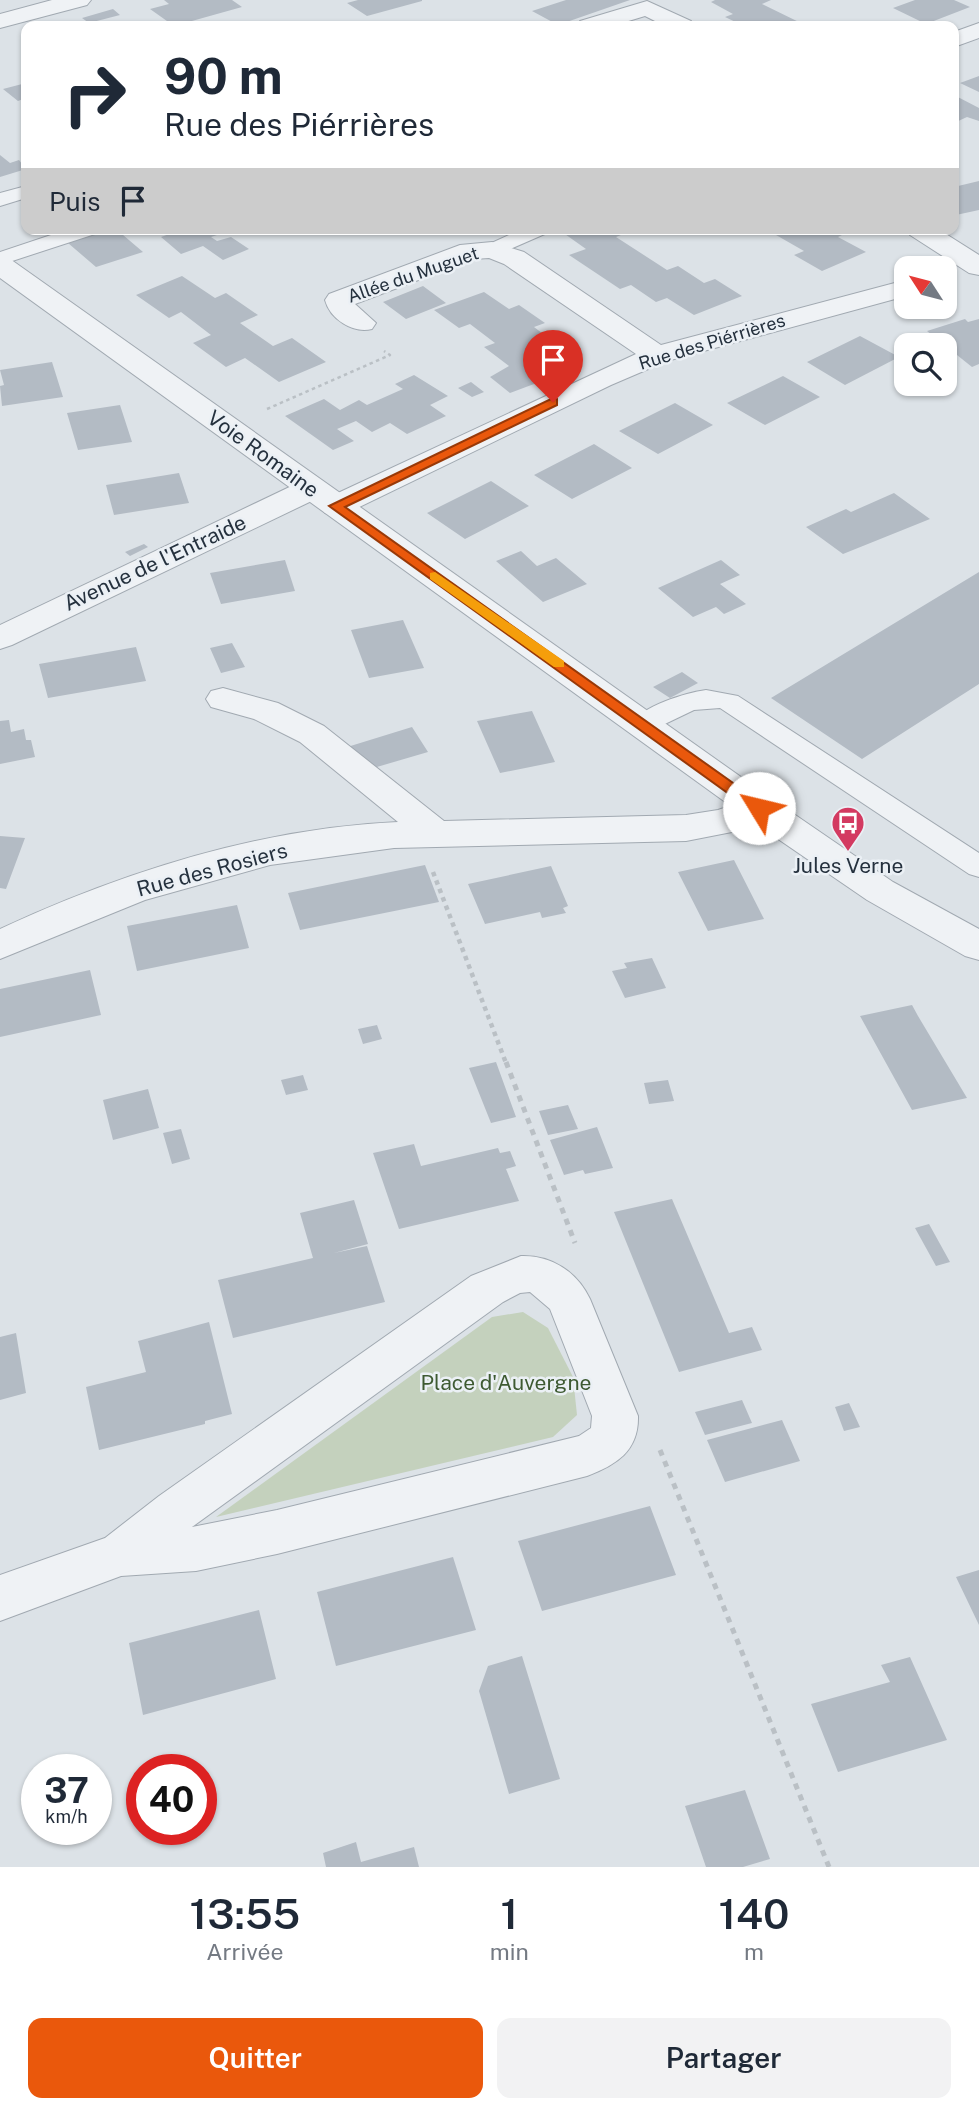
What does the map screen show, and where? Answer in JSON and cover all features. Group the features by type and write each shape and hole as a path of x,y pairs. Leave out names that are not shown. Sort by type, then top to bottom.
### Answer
{"street":[{"path":"0,20 79,0"},
{"path":"604,21 657,4 677,21"},
{"path":"959,38 979,30"},
{"path":"928,235 979,268"},
{"name":"Allée du Muguet","path":"362,323 341,307 339,300 470,251 492,250 521,262 657,355"},
{"name":"Voie Romaine","path":"0,265 759,808 880,891 938,926 979,946"},
{"path":"957,274 979,268"},
{"name":"Rue des Piérrières","path":"323,498 657,355 894,291"},
{"name":"Avenue de l'Entraide","path":"0,638 323,498"},
{"path":"223,699 266,711 312,734 428,833"},
{"name":"Rue des Rosiers","path":"0,945 52,920 169,879 269,852 364,837 428,833 687,828 724,822 759,808"},
{"path":"0,1598 121,1554 196,1549 277,1532 587,1455 612,1441 616,1431 615,1416 568,1300 557,1285 542,1276 528,1273 510,1276 487,1289 176,1511 121,1554"}],"lane":[{"path":"0,200 21,194"},
{"path":"0,259 73,235"},
{"path":"492,250 526,235"},
{"path":"644,725 696,699 718,698 729,702 979,867"}],"path":[{"path":"225,427 390,355 363,336 362,323"},
{"path":"428,833 431,868 579,1253"},
{"path":"612,1441 656,1441 829,1867"}],"green space":[{"name":"Place d'Auvergne","path":"523,1312 548,1328 573,1377 577,1415 553,1437 216,1517 492,1317"}],"building":[{"path":"164,0 232,0 242,7 192,21 167,21 150,9 169,4"},
{"path":"358,0 422,1 367,16 347,3"},
{"path":"566,0 630,0 570,21 551,21 532,11"},
{"path":"771,0 762,4 797,21 733,21 725,17 733,14 711,2"},
{"path":"915,0 954,0 970,7 934,21 920,21 893,8"},
{"path":"113,9 120,15 97,21 86,21 82,18"},
{"path":"979,76 979,92 960,83"},
{"path":"21,84 21,100 18,101 3,89"},
{"path":"959,98 979,108 979,121 967,117 959,121"},
{"path":"0,155 10,163 19,160 21,171 0,177"},
{"path":"979,181 979,210 959,214 959,186"},
{"path":"93,235 123,235 143,252 96,267 68,243"},
{"path":"217,235 211,237 217,241 231,237 249,249 223,260 203,246 181,254 161,237"},
{"path":"566,235 621,235 616,237 667,270 678,266 704,283 715,279 742,296 694,315 667,298 656,302 631,285 620,289 569,255 586,249"},
{"path":"776,235 842,235 838,237 866,252 822,271 794,255 804,251"},
{"path":"182,276 215,298 226,293 258,315 240,323 273,346 292,338 326,362 279,382 245,358 226,367 193,343 211,335 181,312 169,318 136,295"},
{"path":"423,286 446,303 406,319 383,302"},
{"path":"484,292 509,309 519,305 545,323 534,327 559,346 547,350 574,369 510,393 490,377 509,366 484,347 495,343 470,324 459,328 434,310"},
{"path":"965,319 968,322 979,319 979,364 972,367 957,355 957,333 927,331"},
{"path":"860,336 894,354 894,360 845,385 807,362"},
{"path":"52,362 63,397 2,406 0,386 4,385 0,370"},
{"path":"414,375 448,396 430,405 446,416 407,434 390,423 372,432 356,421 337,429 354,441 333,450 285,416 324,399 340,410 359,400 367,405 403,389 395,384"},
{"path":"783,376 820,397 765,425 727,403"},
{"path":"471,382 484,392 472,397 458,388"},
{"path":"675,403 713,425 658,454 619,431"},
{"path":"120,405 132,442 78,450 67,413"},
{"path":"594,444 632,468 572,499 534,475"},
{"path":"179,473 189,503 114,515 106,485"},
{"path":"491,481 529,506 465,539 427,513"},
{"path":"894,493 930,519 843,554 806,527 846,509 851,512"},
{"path":"144,544 148,547 130,556 125,552"},
{"path":"521,551 537,566 556,558 587,584 543,602 496,561"},
{"path":"285,560 295,591 221,604 210,573"},
{"path":"721,560 740,575 720,584 746,604 724,614 716,607 693,617 658,588"},
{"path":"979,572 979,684 862,759 771,698"},
{"path":"403,620 424,668 369,678 351,630"},
{"path":"232,643 245,667 221,673 210,648"},
{"path":"136,647 146,681 48,698 39,664"},
{"path":"682,672 698,683 670,698 653,687"},
{"path":"532,711 555,762 500,773 477,721"},
{"path":"9,720 11,732 24,729 26,740 31,740 35,757 0,764 0,721"},
{"path":"412,727 428,752 370,769 344,748"},
{"path":"0,836 25,838 6,889 0,888"},
{"path":"734,860 764,919 708,931 678,872"},
{"path":"425,865 439,902 300,930 288,893"},
{"path":"551,866 568,906 563,908 566,913 542,918 540,912 485,924 468,884"},
{"path":"237,905 249,948 137,971 127,926"},
{"path":"652,958 666,988 625,998 612,971 627,968 624,963"},
{"path":"90,970 101,1015 0,1037 0,989"},
{"path":"912,1005 967,1098 912,1110 860,1016"},
{"path":"377,1025 382,1039 363,1044 358,1029"},
{"path":"496,1062 516,1117 491,1123 469,1068"},
{"path":"303,1075 308,1090 286,1095 281,1080"},
{"path":"668,1080 674,1101 649,1104 644,1083"},
{"path":"148,1089 159,1128 113,1140 103,1100"},
{"path":"568,1105 578,1129 548,1135 539,1111"},
{"path":"597,1127 613,1168 585,1174 583,1170 564,1175 550,1140"},
{"path":"181,1129 190,1159 172,1164 163,1133"},
{"path":"414,1144 421,1166 498,1148 500,1153 510,1151 516,1166 506,1169 519,1201 399,1229 373,1153"},
{"path":"672,1199 729,1333 752,1327 762,1350 679,1372 614,1212"},
{"path":"354,1200 368,1244 334,1253 367,1246 385,1302 233,1338 218,1280 313,1258 300,1213"},
{"path":"929,1224 950,1262 936,1266 915,1228"},
{"path":"209,1322 232,1414 205,1421 205,1424 99,1450 86,1387 146,1372 138,1341"},
{"path":"16,1333 26,1393 0,1400 0,1337"},
{"path":"742,1400 752,1423 705,1435 695,1412"},
{"path":"849,1403 860,1427 844,1431 835,1407"},
{"path":"782,1420 800,1461 725,1482 707,1440"},
{"path":"650,1506 676,1575 542,1611 518,1541"},
{"path":"453,1557 476,1630 336,1666 317,1592"},
{"path":"979,1570 979,1625 956,1577"},
{"path":"259,1610 276,1679 143,1715 129,1643"},
{"path":"522,1656 560,1779 509,1794 479,1691 488,1666"},
{"path":"910,1657 947,1740 838,1772 811,1704 890,1682 881,1665"},
{"path":"745,1790 770,1859 743,1867 706,1867 685,1806"},
{"path":"356,1842 361,1862 414,1847 419,1867 326,1867 323,1853"}],"slow traffic":[{"path":"435,576 559,664"}],"place":[{"name":"Jules Verne","path":"848,853"}],"route":[{"path":"553,402 336,506 759,808"}]}
